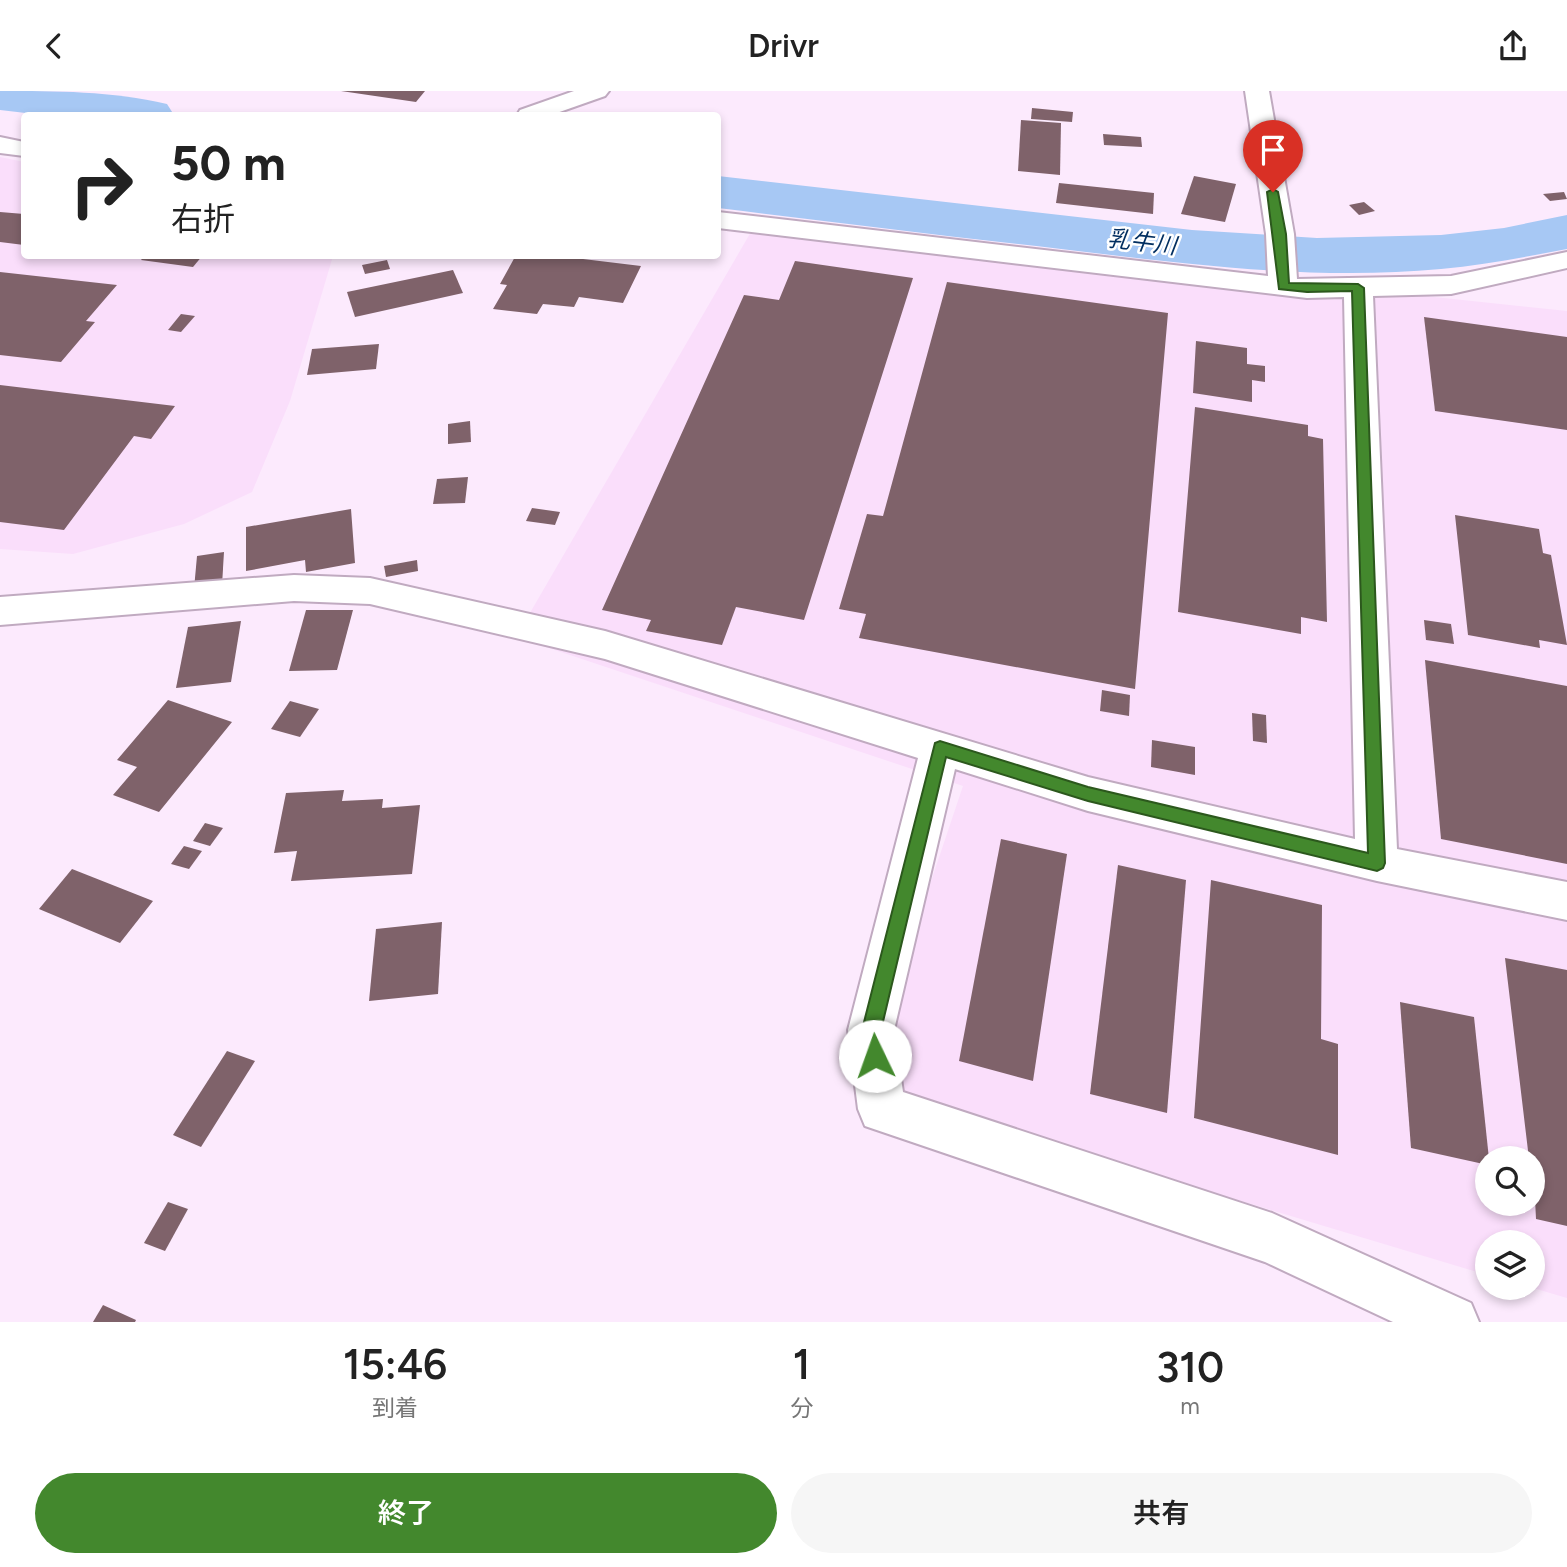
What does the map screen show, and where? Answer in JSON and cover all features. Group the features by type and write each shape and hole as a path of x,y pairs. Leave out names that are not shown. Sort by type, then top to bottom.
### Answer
{"street":[{"path":"538,112 597,91"},
{"path":"1257,91 1280,234 1283,286"},
{"path":"0,145 21,148"},
{"path":"721,220 1307,289 1451,285 1567,260"},
{"path":"1358,288 1377,863"},
{"path":"0,611 294,588 370,591 605,645 1088,794 1377,863 1567,901"},
{"path":"940,748 871,1030 882,1109 1272,1239 1452,1322"}],"shaded area":[{"path":"0,157 21,161 21,259 332,259 290,401 252,492 184,524 73,554 0,549"},
{"path":"755,225 1567,311 1567,1298 1545,1292 1545,1230 1475,1230 1475,1271 862,1087 963,786 516,637"}],"building":[{"path":"341,91 425,91 416,102"},
{"path":"1032,108 1073,112 1072,122 1031,119"},
{"path":"1021,120 1061,123 1060,175 1018,171"},
{"path":"1103,134 1141,137 1142,147 1104,145"},
{"path":"1194,176 1236,184 1225,222 1181,214"},
{"path":"1059,183 1154,193 1153,214 1056,203"},
{"path":"1564,192 1567,199 1550,201 1543,194"},
{"path":"1364,202 1375,211 1359,215 1349,205"},
{"path":"0,212 21,214 21,245 0,242"},
{"path":"142,259 200,259 193,267"},
{"path":"514,259 583,259 641,266 623,303 579,297 574,307 543,304 537,314 493,309 507,285 500,284"},
{"path":"387,260 390,269 365,274 362,265"},
{"path":"795,261 913,278 804,620 736,607 722,645 646,631 651,620 602,610 744,295 779,300"},
{"path":"453,270 463,293 355,317 347,292"},
{"path":"0,272 117,285 86,321 95,322 61,362 0,355"},
{"path":"947,282 1168,313 1135,689 859,638 866,614 839,609 867,514 883,516"},
{"path":"181,314 195,316 181,332 168,330"},
{"path":"1424,317 1567,337 1567,430 1435,411"},
{"path":"1196,341 1247,348 1247,364 1265,366 1265,382 1252,380 1252,402 1193,393"},
{"path":"379,344 376,369 307,375 312,349"},
{"path":"0,385 175,406 151,439 134,436 64,530 0,522"},
{"path":"1195,407 1308,425 1308,436 1323,439 1327,622 1301,617 1301,634 1178,612"},
{"path":"470,421 471,442 448,444 448,424"},
{"path":"468,477 465,503 433,504 437,479"},
{"path":"532,508 560,512 555,525 526,521"},
{"path":"351,509 355,563 306,572 305,560 246,571 246,527"},
{"path":"1455,515 1539,529 1543,553 1551,555 1567,645 1539,640 1540,648 1468,635"},
{"path":"224,552 222,585 194,589 197,556"},
{"path":"417,560 418,571 386,577 384,566"},
{"path":"306,610 353,610 337,670 289,671"},
{"path":"1424,620 1451,624 1454,644 1426,640"},
{"path":"241,621 231,682 176,688 188,627"},
{"path":"1425,660 1567,686 1567,864 1441,839"},
{"path":"1102,690 1130,695 1129,716 1100,711"},
{"path":"168,700 232,722 159,812 113,795 137,767 117,760"},
{"path":"290,701 319,709 300,737 271,729"},
{"path":"1252,713 1266,715 1267,743 1253,741"},
{"path":"1152,740 1195,747 1195,775 1151,767"},
{"path":"344,790 342,801 383,799 382,808 420,805 412,874 291,881 297,851 274,853 286,793"},
{"path":"205,823 223,828 210,846 193,841"},
{"path":"1001,839 1067,854 1033,1081 959,1061"},
{"path":"184,846 202,851 189,869 171,864"},
{"path":"1118,865 1186,880 1167,1113 1090,1094"},
{"path":"72,869 153,901 120,943 39,909"},
{"path":"1211,880 1322,905 1321,1039 1338,1044 1338,1155 1194,1118"},
{"path":"442,922 438,994 369,1001 376,929"},
{"path":"1505,958 1567,970 1567,1226 1536,1219 1536,1216 1545,1216 1545,1146 1527,1146"},
{"path":"1400,1002 1474,1017 1488,1146 1475,1146 1475,1162 1411,1148"},
{"path":"227,1051 255,1061 201,1147 173,1135"},
{"path":"168,1202 188,1209 165,1251 144,1243"},
{"path":"103,1305 136,1320 93,1322"}],"waterway":[{"name":"乳牛川","path":"0,95 127,112"},
{"name":"乳牛川","path":"721,192 1192,247 1317,255 1379,256 1441,252 1504,245 1567,232"}],"route":[{"path":"875,1056 871,1030 940,748 1088,794 1377,863 1358,288 1307,289 1283,286 1280,234 1273,192"}]}
